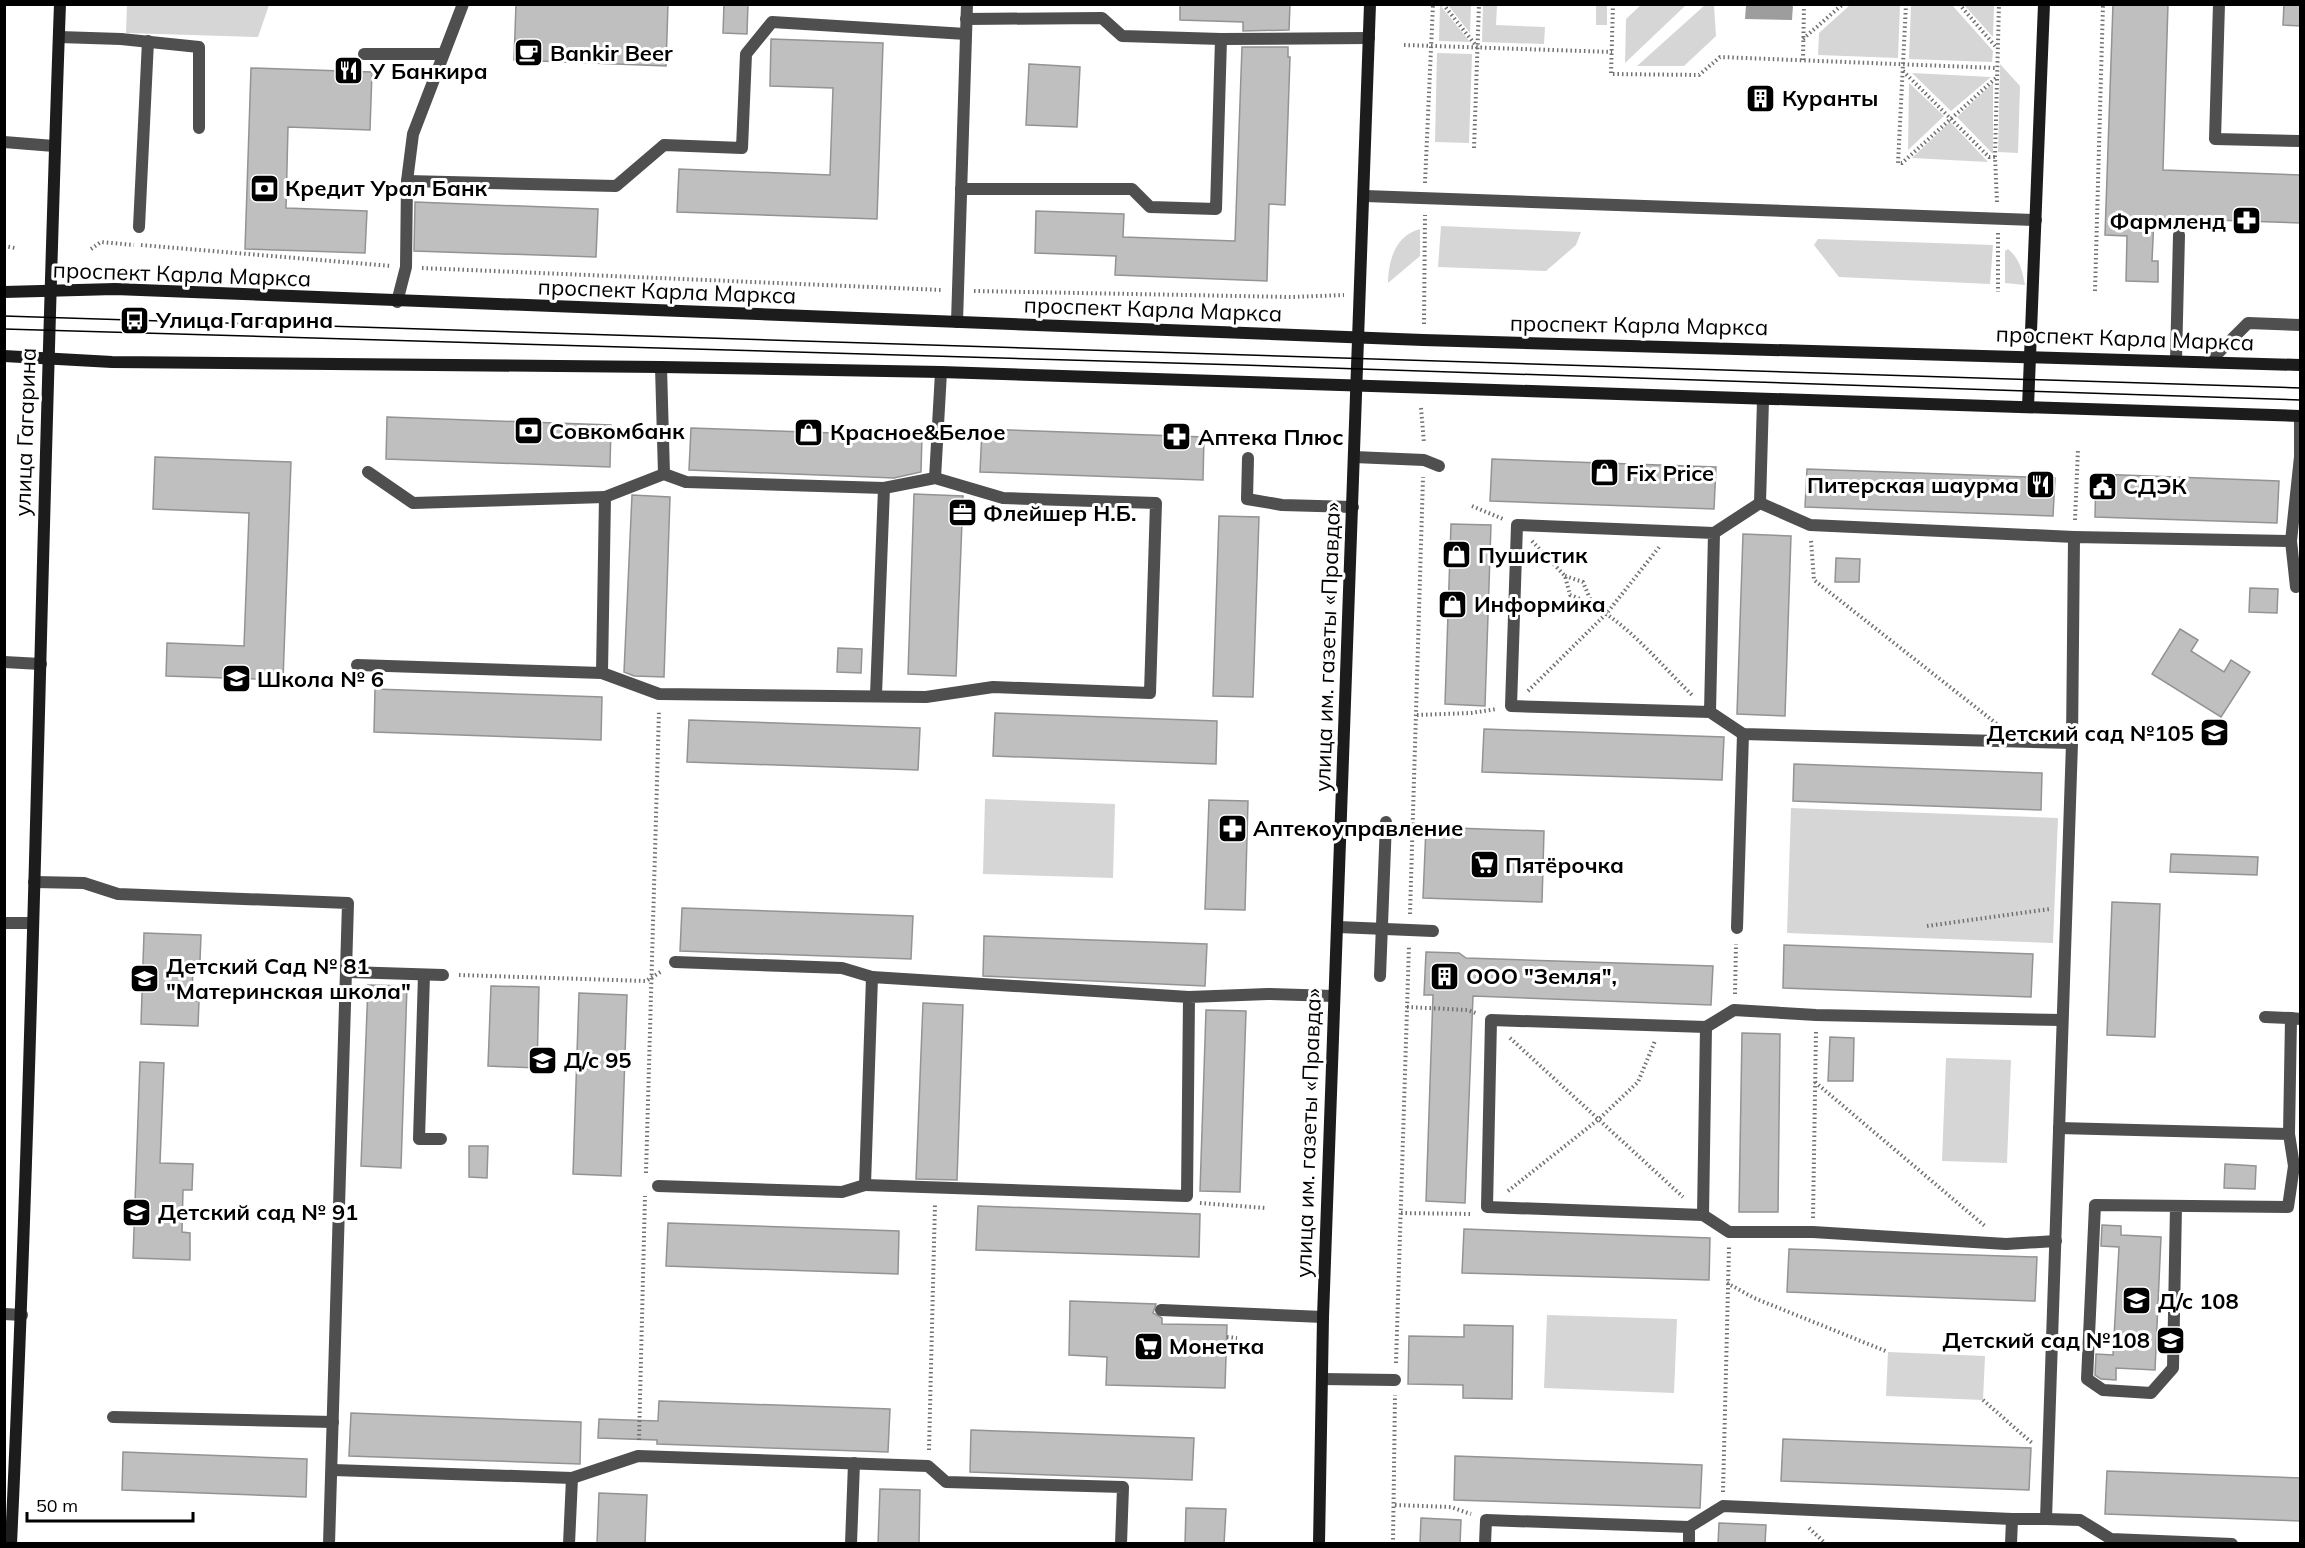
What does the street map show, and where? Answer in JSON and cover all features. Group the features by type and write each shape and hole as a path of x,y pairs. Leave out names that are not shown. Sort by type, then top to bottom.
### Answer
{"main road":[{"name":"улица Гагарина","path":"11,1544 22,1315 54,146 60,4"},
{"name":"улица им. газеты «Правда»","path":"1319,1544 1323,1317 1356,387 1365,196 1370,4"},
{"path":"2028,407 2044,4"},
{"name":"проспект Карла Маркса","path":"4,292 115,289 397,302 1358,338 2301,365"},
{"path":"4,356 112,362 941,372 2300,416"}],"street":[{"path":"397,302 406,267 407,181 413,134 463,4"},
{"path":"957,322 967,4"},
{"path":"2219,4 2215,139 2301,141"},
{"path":"966,18 1102,18 1122,36 1221,39 1370,38"},
{"path":"407,181 616,186 664,145 742,148 746,54 772,22 966,34"},
{"path":"59,37 148,41 199,47 199,128"},
{"path":"961,189 1132,189 1150,207 1215,208 1221,39"},
{"path":"139,227 148,41"},
{"path":"364,54 442,54"},
{"path":"4,142 54,146"},
{"path":"1365,196 2036,220"},
{"path":"2176,361 2179,235"},
{"path":"2210,362 2248,323 2301,325"},
{"path":"661,367 664,474"},
{"path":"935,478 941,372"},
{"path":"1760,503 1763,400"},
{"path":"2296,587 2291,542 2300,457 2300,416"},
{"path":"1354,457 1424,460 1439,466"},
{"path":"1248,458 1247,499 1282,505 1353,507"},
{"path":"357,665 602,673 659,694 926,697 993,687 1149,693 1156,503 1003,498 935,478 884,488 686,482 664,474 605,497 413,503 368,472"},
{"path":"876,695 884,488"},
{"path":"602,673 605,497"},
{"path":"1760,503 1810,525 2074,537 2291,542"},
{"path":"1760,503 1714,533 1517,525 1511,706 1710,712 1743,734 2072,743"},
{"path":"1710,712 1714,533"},
{"path":"2046,1519 2072,743 2074,537"},
{"path":"4,662 41,664"},
{"path":"1737,928 1743,734"},
{"path":"1380,976 1386,822"},
{"path":"34,882 84,883 118,894 348,903 348,972 329,1544"},
{"path":"4,923 32,923"},
{"path":"1338,927 1433,931"},
{"path":"675,962 842,968 872,977 1189,997 1268,994 1334,996"},
{"path":"348,972 443,975"},
{"path":"424,975 420,1139 441,1139"},
{"path":"865,1185 872,977"},
{"path":"652,1184 842,1192 865,1185 1187,1196 1189,997"},
{"path":"2056,1241 2007,1244 1813,1232 1730,1232 1702,1215 1487,1207 1491,1020 1707,1027 1734,1010 1816,1015 2062,1020"},
{"path":"2176,1206 2173,1368 2151,1394 2103,1390 2087,1378 2095,1205 2288,1207 2297,1166 2289,1134 2296,1018 2265,1017"},
{"path":"1702,1215 1707,1027"},
{"path":"2059,1128 2289,1134"},
{"path":"1161,1310 1323,1317"},
{"path":"4,1314 22,1315"},
{"path":"1322,1379 1395,1380"},
{"path":"113,1417 333,1422"},
{"path":"333,1470 572,1478 638,1456 928,1466 946,1482 1123,1487 1121,1544"},
{"path":"851,1544 854,1463"},
{"path":"569,1544 572,1478"},
{"path":"1485,1544 1486,1520 1689,1527 1723,1506 2080,1520 2111,1539 2232,1544"},
{"path":"2011,1544 2012,1519"},
{"path":"1689,1527 1689,1544"}],"path":[{"path":"1424,325 1425,198 1433,4"},
{"path":"1443,4 1478,48"},
{"path":"1474,148 1479,4"},
{"path":"1613,4 1611,74 1699,75 1719,57 1803,60 1903,68 1996,68"},
{"path":"1803,60 1804,4"},
{"path":"1803,39 1843,4"},
{"path":"1906,4 1898,163 1902,163 1997,77"},
{"path":"1959,4 1997,48"},
{"path":"1998,292 1995,157 1999,4"},
{"path":"2095,291 2103,4"},
{"path":"1404,45 1612,52"},
{"path":"1903,68 1989,157 1995,157"},
{"path":"91,249 101,242 406,267 958,291 1291,297 1360,295"},
{"path":"4,246 15,248"},
{"path":"1393,1544 1395,1380 1424,460 1424,428 1421,408"},
{"path":"2074,537 2078,449"},
{"path":"1472,506 1517,525 1564,576 1570,595 1591,602 1607,613 1710,712"},
{"path":"1810,525 1814,580 2020,742"},
{"path":"1417,715 1471,713 1511,706 1607,613 1671,532"},
{"path":"1564,576 1583,582 1591,602"},
{"path":"652,1184 651,979 659,694"},
{"path":"1927,926 2066,907"},
{"path":"1734,1010 1737,928"},
{"path":"443,975 646,981 675,962"},
{"path":"1407,1007 1468,1010 1491,1020 1702,1215"},
{"path":"1813,1232 1816,1015"},
{"path":"1401,1213 1476,1215 1599,1119 1638,1082 1662,1025"},
{"path":"1815,1082 2007,1244"},
{"path":"928,1466 935,1188"},
{"path":"638,1456 645,1193"},
{"path":"1187,1196 1196,1203 1265,1208"},
{"path":"1723,1506 1726,1282 1730,1232"},
{"path":"1726,1282 1754,1299 1888,1352"},
{"path":"1227,1337 1237,1338"},
{"path":"1983,1400 2047,1456"},
{"path":"1395,1505 1451,1507 1486,1520"}],"shaded area":[{"path":"127,4 269,5 258,37 126,33"},
{"path":"1642,4 1686,5 1625,63 1626,19"},
{"path":"1440,5 1470,42 1439,41"},
{"path":"1448,5 1471,5 1470,33"},
{"path":"1483,5 1497,5 1496,25 1545,27 1544,44 1482,42"},
{"path":"1596,5 1607,5 1607,25 1596,25"},
{"path":"1705,5 1714,5 1716,36 1684,66 1637,66"},
{"path":"1746,5 1793,5 1792,20 1745,19"},
{"path":"1850,5 1900,5 1898,58 1818,55 1819,33"},
{"path":"1911,5 1952,5 1993,51 1992,62 1909,59"},
{"path":"1964,5 1994,5 1993,37"},
{"path":"1437,53 1472,54 1469,143 1435,142"},
{"path":"2000,64 2020,86 2018,153 1998,152"},
{"path":"1912,73 1991,77 1951,111"},
{"path":"1909,83 1944,116 1908,150"},
{"path":"1993,83 1993,154 1957,117"},
{"path":"1950,122 1988,162 1912,158"},
{"path":"1441,226 1581,232 1576,245 1546,271 1438,267"},
{"path":"1420,229 1420,256 1388,283 1392,257 1399,243 1412,232"},
{"path":"1818,239 1993,245 1990,284 1839,277 1814,245"},
{"path":"2008,249 2018,261 2025,285 2005,283 2005,251"},
{"path":"985,799 1115,804 1113,878 983,874"},
{"path":"1791,808 2058,818 2053,943 1787,933"},
{"path":"1946,1058 2011,1060 2007,1163 1942,1161"},
{"path":"1547,1315 1677,1319 1674,1393 1544,1388"},
{"path":"1888,1352 1985,1356 1983,1400 1886,1396"}],"building":[{"path":"516,4 668,4 666,66 514,60"},
{"path":"724,4 748,4 747,34 723,33"},
{"path":"1180,4 1290,4 1289,30 1243,31 1243,22 1180,20"},
{"path":"2113,4 2168,4 2163,170 2301,175 2301,223 2154,218 2152,261 2158,261 2158,282 2126,281 2127,236 2105,235"},
{"path":"2284,4 2301,4 2301,26 2283,25"},
{"path":"771,39 883,43 877,219 677,212 679,169 830,175 833,88 770,86"},
{"path":"1242,47 1288,47 1288,57 1290,57 1285,205 1269,204 1267,281 1115,275 1116,256 1035,253 1036,211 1124,214 1123,237 1235,241"},
{"path":"1029,64 1080,67 1077,127 1026,125"},
{"path":"251,68 372,72 370,130 288,127 286,208 367,211 365,253 245,249"},
{"path":"415,202 598,209 596,257 414,251"},
{"path":"387,417 611,425 610,467 386,459"},
{"path":"691,428 922,436 921,472 894,478 689,470"},
{"path":"982,429 1204,437 1203,480 980,472"},
{"path":"155,457 291,462 283,680 166,676 167,643 244,646 249,513 153,509"},
{"path":"1492,459 1716,467 1714,509 1490,501"},
{"path":"1807,469 2055,478 2053,516 1805,507"},
{"path":"2096,474 2279,481 2277,523 2095,517"},
{"path":"914,494 963,496 956,676 908,674"},
{"path":"632,495 670,497 664,677 634,676 624,672"},
{"path":"1219,516 1259,517 1253,697 1213,696"},
{"path":"1451,524 1491,525 1485,706 1445,704"},
{"path":"1743,534 1791,536 1785,716 1737,714"},
{"path":"1836,558 1860,559 1859,582 1835,582"},
{"path":"2250,588 2278,589 2277,613 2249,612"},
{"path":"2180,629 2198,640 2191,651 2224,672 2231,660 2250,672 2221,717 2152,674"},
{"path":"838,648 862,649 861,673 837,672"},
{"path":"375,689 602,697 601,740 374,732"},
{"path":"995,713 1217,721 1216,764 993,756"},
{"path":"689,720 920,728 918,770 687,762"},
{"path":"1484,729 1724,737 1722,780 1482,772"},
{"path":"1794,764 2042,773 2041,810 1793,801"},
{"path":"1209,800 1248,801 1245,910 1205,909"},
{"name":"Пятёрочка","path":"1426,827 1544,831 1542,902 1423,898"},
{"path":"2171,854 2258,857 2257,875 2170,872"},
{"path":"2112,902 2160,904 2155,1037 2107,1035"},
{"path":"682,908 913,916 911,959 680,951"},
{"path":"144,933 201,935 200,961 193,961 192,1001 199,1001 198,1026 141,1024"},
{"path":"984,936 1207,944 1205,986 983,976"},
{"path":"1784,945 2033,954 2031,997 1783,988"},
{"path":"1426,952 1459,953 1466,958 1713,966 1711,1005 1473,996 1465,1203 1426,1201 1433,995 1424,995"},
{"path":"368,985 407,986 401,1168 361,1166"},
{"path":"491,986 539,987 537,1068 488,1066"},
{"path":"579,993 627,995 621,1176 573,1174"},
{"path":"923,1003 963,1005 957,1180 916,1179"},
{"path":"1206,1010 1246,1011 1240,1192 1200,1191"},
{"path":"1742,1033 1780,1034 1778,1212 1739,1212"},
{"path":"1830,1037 1854,1038 1853,1081 1828,1081"},
{"path":"140,1062 164,1063 160,1163 193,1164 192,1190 183,1190 182,1232 190,1233 190,1260 133,1258"},
{"path":"469,1146 488,1146 487,1178 469,1177"},
{"path":"2225,1164 2256,1166 2255,1189 2224,1188"},
{"path":"978,1206 1200,1214 1199,1257 976,1250"},
{"path":"668,1223 899,1231 898,1274 666,1266"},
{"name":"Д/с 108","path":"2102,1225 2121,1226 2121,1235 2161,1237 2155,1370 2116,1368 2116,1380 2101,1379 2095,1375 2096,1354 2113,1355 2119,1247 2101,1246"},
{"path":"1464,1229 1710,1238 1709,1280 1462,1273"},
{"path":"1789,1249 2037,1257 2035,1301 1787,1292"},
{"name":"Монетка","path":"1070,1301 1156,1304 1153,1313 1162,1318 1162,1324 1227,1325 1225,1388 1106,1385 1107,1357 1069,1355"},
{"path":"1464,1325 1513,1326 1512,1399 1463,1398 1463,1385 1408,1384 1409,1336 1464,1337"},
{"path":"659,1401 890,1409 888,1452 657,1444 657,1440 598,1438 599,1419 658,1421"},
{"path":"351,1413 581,1422 580,1464 349,1456"},
{"path":"971,1430 1194,1438 1192,1480 970,1472"},
{"path":"1783,1439 2031,1448 2029,1490 1781,1481"},
{"path":"123,1452 307,1459 306,1497 122,1490"},
{"path":"1455,1456 1702,1465 1700,1508 1454,1500"},
{"path":"2107,1471 2301,1478 2301,1521 2105,1514"},
{"path":"880,1489 920,1490 919,1544 878,1544"},
{"path":"599,1493 647,1495 645,1544 597,1544"},
{"path":"1186,1508 1226,1509 1224,1544 1185,1544"},
{"path":"1421,1518 1461,1520 1460,1544 1420,1544"},
{"path":"1719,1523 1766,1525 1765,1544 1718,1544"}],"tram line":[{"path":"4,316 2300,388"},
{"path":"4,329 1242,365 2300,400"}],"place":[{"name":"Bankir Beer","path":"529,53"},
{"name":"У Банкира","path":"349,71"},
{"name":"Куранты","path":"1761,98"},
{"name":"Кредит Урал Банк","path":"264,188"},
{"name":"Фармленд","path":"2247,221"},
{"name":"Улица Гагарина","path":"135,320"},
{"name":"Совкомбанк","path":"528,431"},
{"name":"Красное&Белое","path":"809,432"},
{"name":"Аптека Плюс","path":"1177,437"},
{"name":"Fix Price","path":"1605,473"},
{"name":"Питерская шаурма","path":"2040,485"},
{"name":"СДЭК","path":"2102,486"},
{"name":"Флейшер Н.Б.","path":"962,513"},
{"name":"Пушистик","path":"1457,555"},
{"name":"Информика","path":"1453,604"},
{"name":"Школа № 6","path":"236,679"},
{"name":"Детский сад №105","path":"2215,733"},
{"name":"Аптекоуправление","path":"1232,828"},
{"name":"Пятёрочка","path":"1484,865"},
{"name":"ООО \"Земля\",","path":"1445,976"},
{"name":"Детский Сад № 81 \"Материнская школа\"","path":"145,979"},
{"name":"Д/с 95","path":"543,1060"},
{"name":"Детский сад № 91","path":"137,1212"},
{"name":"Д/с 108","path":"2137,1301"},
{"name":"Детский сад №108","path":"2171,1340"},
{"name":"Монетка","path":"1148,1346"}]}
